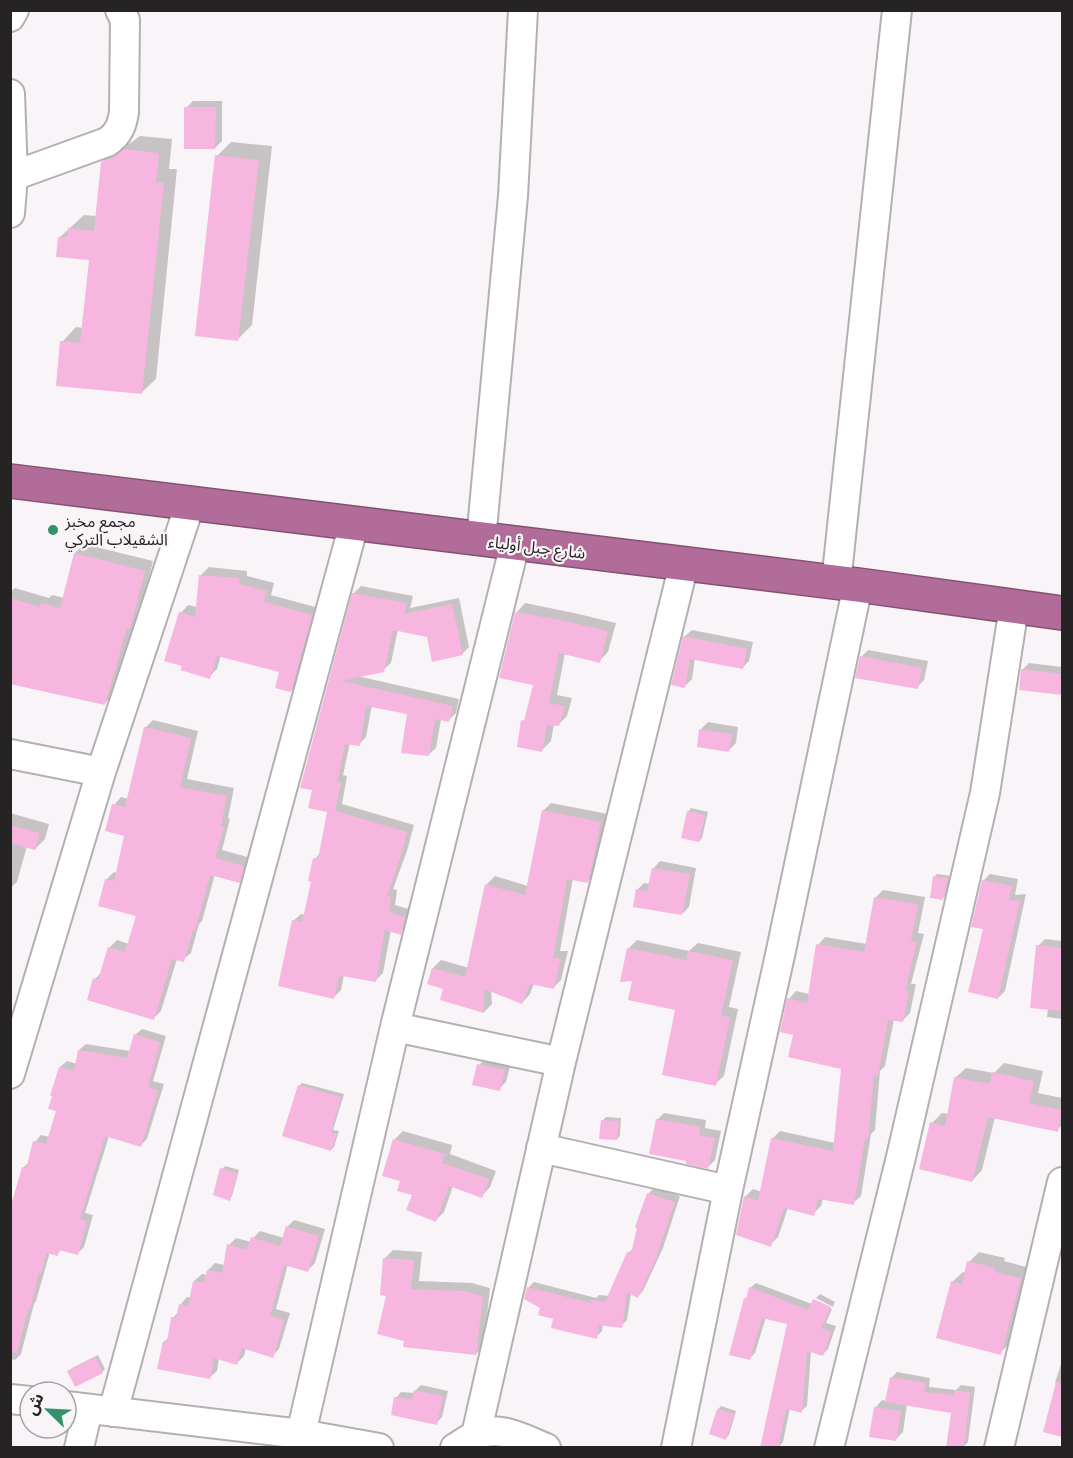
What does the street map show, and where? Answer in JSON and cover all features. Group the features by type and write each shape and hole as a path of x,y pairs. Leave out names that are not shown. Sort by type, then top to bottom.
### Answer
{"highway":[{"name":"شارع جبل أولياء","path":"13,489 190,504 847,584 1062,613"}],"street":[{"path":"10,17 14,10"},
{"path":"13,176 107,142 115,136 121,126 124,112 125,20 120,10"},
{"path":"481,540 513,196 523,10"},
{"path":"676,1448 728,1190 780,956 847,584 897,10"},
{"path":"10,94 13,176 10,213"},
{"path":"10,1074 101,772 190,504"},
{"path":"79,1448 354,524"},
{"path":"301,1434 395,1027 515,544"},
{"path":"465,1441 541,1148 684,564"},
{"path":"829,1448 901,1157 985,793 1014,607"},
{"path":"10,754 101,772"},
{"path":"395,1027 561,1062"},
{"path":"541,1148 728,1190"},
{"path":"999,1448 1062,1182"},
{"path":"89,1409 253,1438 301,1434 379,1448"},
{"path":"465,1441 490,1430 502,1431 546,1448"}],"building":[{"path":"184,107 216,107 215,149 184,149"},
{"path":"124,149 159,153 156,183 164,183 142,394 56,386 60,341 80,343 89,260 56,257 58,237 67,237 68,228 94,231 101,162"},
{"path":"215,155 259,160 238,341 195,336"},
{"path":"74,553 145,571 130,629 127,628 105,705 10,684 10,598 40,607 41,603 60,608"},
{"path":"199,575 240,578 239,584 267,591 264,602 312,615 291,692 275,688 279,672 217,656 210,679 180,670 182,666 164,661 179,612 195,617"},
{"path":"352,593 407,603 404,614 452,604 463,655 432,662 427,637 393,630 384,672 341,681 453,706 449,722 435,719 429,756 401,753 407,714 366,706 360,746 345,744 337,782 341,783 335,811 407,832 387,896 391,897 389,912 405,917 401,935 385,930 376,982 339,977 334,999 278,986 292,920 302,922 311,882 308,881 313,858 318,859 327,812 308,808 312,790 300,788"},
{"path":"515,612 608,631 600,663 559,653 549,703 565,706 559,726 547,725 542,752 517,747 521,720 524,721 533,685 499,678"},
{"path":"683,636 747,649 743,669 690,659 685,688 671,685"},
{"path":"860,656 922,668 918,689 855,678"},
{"path":"1021,669 1062,674 1062,695 1019,690"},
{"path":"144,727 191,738 180,787 227,796 221,826 224,827 215,858 244,866 240,883 210,875 184,962 172,959 154,1020 87,1000 93,978 98,980 108,947 125,952 136,916 98,906 105,879 114,881 124,836 105,831 112,804 125,807"},
{"path":"699,729 732,734 729,752 697,747"},
{"path":"542,810 601,822 588,883 567,879 553,958 561,958 554,989 530,984 522,1004 484,989 484,1013 440,1000 443,989 427,984 432,968 465,977 485,884 525,895"},
{"path":"687,811 705,815 699,842 681,838"},
{"path":"10,825 40,833 35,850 10,843"},
{"path":"652,868 690,874 682,915 633,907 636,889 647,891"},
{"path":"933,876 948,878 943,900 930,898"},
{"path":"982,880 1012,886 1009,901 1020,900 998,999 968,992 983,929 971,927"},
{"path":"874,897 918,904 911,941 917,941 905,991 909,991 903,1022 888,1020 878,1076 874,1075 868,1139 865,1139 854,1205 818,1199 814,1216 784,1208 771,1247 736,1235 744,1196 758,1201 771,1138 833,1151 841,1069 788,1057 793,1035 780,1032 787,998 807,1003 816,944 864,952"},
{"path":"1036,945 1062,948 1062,1011 1030,1008"},
{"path":"627,948 686,960 688,951 733,960 721,1016 730,1017 716,1086 662,1075 675,1010 628,1000 632,981 620,982"},
{"path":"134,1034 160,1042 148,1087 158,1090 141,1147 105,1136 80,1219 87,1221 78,1255 59,1250 58,1256 46,1253 17,1353 10,1352 10,1209 22,1167 26,1169 33,1141 46,1144 56,1111 48,1109 59,1067 74,1071 78,1050 127,1058"},
{"path":"477,1064 505,1070 500,1091 472,1085"},
{"path":"992,1072 1034,1081 1029,1103 1062,1110 1058,1132 988,1117 972,1182 919,1169 930,1122 945,1126 954,1077 990,1084"},
{"path":"298,1085 341,1097 331,1133 337,1134 331,1151 282,1136"},
{"path":"656,1119 700,1127 699,1135 715,1138 708,1169 686,1164 686,1161 649,1154"},
{"path":"601,1120 619,1121 617,1140 599,1139"},
{"path":"393,1139 445,1154 442,1163 489,1179 482,1198 449,1186 436,1222 406,1210 412,1195 397,1191 400,1181 382,1176"},
{"path":"220,1168 237,1173 230,1201 213,1195"},
{"path":"647,1193 675,1202 658,1254 638,1298 627,1293 622,1328 599,1325 597,1339 551,1328 553,1319 538,1315 540,1308 524,1299 527,1287 591,1303 591,1300 605,1302 627,1252 631,1253 637,1228 635,1227"},
{"path":"286,1226 319,1236 308,1272 284,1265 270,1316 284,1320 273,1358 242,1348 237,1365 214,1358 210,1379 157,1369 163,1341 167,1342 171,1317 176,1318 179,1304 188,1306 193,1281 204,1283 207,1270 222,1273 227,1244 247,1250 251,1237 280,1246"},
{"path":"383,1258 414,1260 411,1289 463,1291 483,1296 476,1355 403,1347 404,1341 377,1334 386,1296 380,1295"},
{"path":"967,1261 996,1268 995,1272 1021,1278 1001,1355 936,1338 951,1281 962,1284"},
{"path":"749,1287 808,1310 813,1299 831,1307 821,1328 831,1332 823,1356 807,1351 802,1413 786,1409 778,1448 760,1448 787,1324 762,1318 750,1360 729,1355"},
{"path":"95,1357 103,1373 78,1386 78,1380 72,1380 67,1371"},
{"path":"890,1377 926,1383 924,1392 954,1395 955,1390 970,1392 964,1448 946,1448 951,1413 885,1402"},
{"path":"1056,1382 1062,1383 1062,1437 1043,1432"},
{"path":"414,1390 443,1396 437,1425 391,1415 394,1397 412,1399"},
{"path":"874,1407 901,1411 896,1441 869,1437"},
{"path":"717,1409 734,1414 726,1440 709,1434"}],"place":[{"name":"مجمع مخبز الشقيلاب التركي","path":"53,530"}]}
